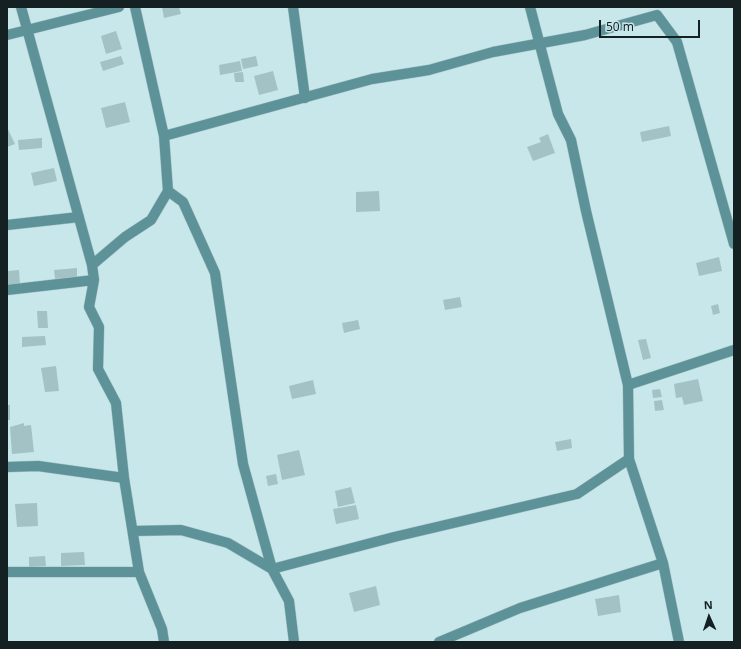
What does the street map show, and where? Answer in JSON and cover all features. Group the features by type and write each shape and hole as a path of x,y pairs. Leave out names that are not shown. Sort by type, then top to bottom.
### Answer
{"street":[{"path":"22,7 92,265 94,280 89,307 99,327 98,369 116,403 124,478 140,572 162,629 164,642"},
{"path":"7,35 118,7"},
{"path":"92,265 125,237 151,220 168,191 164,136 135,7"},
{"path":"293,7 305,98"},
{"path":"530,7 558,114 571,140 586,211 628,385 629,459 664,563 679,642"},
{"path":"164,136 372,79 429,70 493,52 585,35 657,15 677,42 734,244"},
{"path":"168,191 183,202 215,273 243,464 272,569 289,601 294,642"},
{"path":"7,225 79,217"},
{"path":"7,290 94,280"},
{"path":"628,385 734,350"},
{"path":"133,531 181,530 228,543 272,569 394,537 577,494 629,459"},
{"path":"7,467 38,466 124,478"},
{"path":"439,642 520,608 664,563"},
{"path":"7,572 140,572"}],"building":[{"path":"162,7 179,7 181,14 164,18"},
{"path":"116,31 122,49 106,54 101,36"},
{"path":"121,56 124,64 103,71 100,62"},
{"path":"256,56 258,66 243,69 241,59"},
{"path":"240,61 242,71 220,75 219,65"},
{"path":"273,71 278,90 259,95 254,76"},
{"path":"243,72 244,82 235,82 234,73"},
{"path":"125,102 130,122 106,128 101,108"},
{"path":"669,126 671,136 642,142 640,132"},
{"path":"7,127 15,144 7,147"},
{"path":"548,134 555,153 533,161 527,147 541,142 539,138"},
{"path":"42,138 42,148 19,150 18,140"},
{"path":"54,168 57,181 34,186 31,173"},
{"path":"379,191 380,211 356,212 356,192"},
{"path":"719,257 722,271 699,276 696,263"},
{"path":"77,268 77,277 55,279 54,270"},
{"path":"19,270 20,285 7,287 7,271"},
{"path":"460,297 462,307 445,310 443,300"},
{"path":"718,304 720,313 713,315 711,306"},
{"path":"37,311 47,311 48,328 38,328"},
{"path":"358,320 360,329 344,333 342,323"},
{"path":"45,336 46,345 22,347 22,337"},
{"path":"646,339 651,358 643,360 638,340"},
{"path":"56,366 59,391 45,392 41,368"},
{"path":"698,379 703,401 684,405 682,397 676,398 674,384"},
{"path":"313,380 316,394 292,399 289,386"},
{"path":"660,389 662,397 653,398 652,390"},
{"path":"662,400 664,410 655,411 654,401"},
{"path":"7,405 10,405 10,420 7,420"},
{"path":"24,423 24,426 31,425 34,452 12,454 10,427"},
{"path":"571,439 572,448 557,451 555,442"},
{"path":"299,450 305,475 282,480 277,455"},
{"path":"276,474 278,484 268,486 266,476"},
{"path":"351,487 355,503 338,507 335,491"},
{"path":"37,503 38,526 17,527 15,504"},
{"path":"356,505 359,519 336,524 333,509"},
{"path":"84,552 85,565 61,566 61,553"},
{"path":"45,556 46,566 29,567 29,557"},
{"path":"376,586 380,605 354,612 349,593"},
{"path":"619,595 621,612 598,616 595,599"}]}
